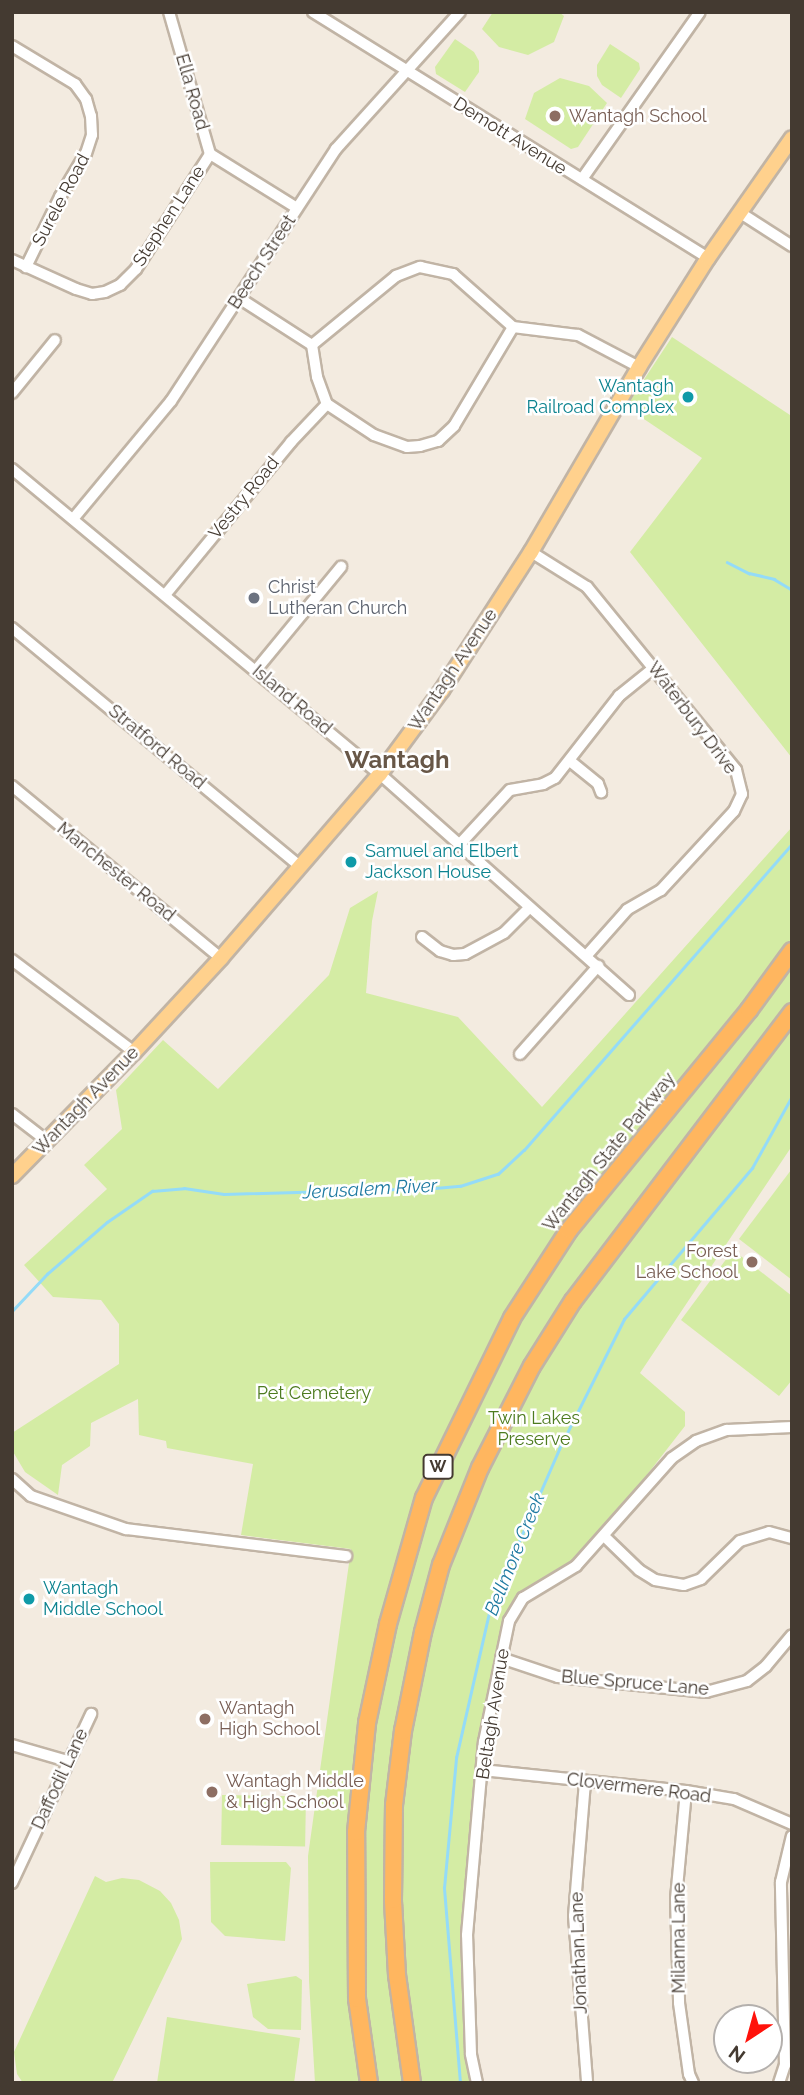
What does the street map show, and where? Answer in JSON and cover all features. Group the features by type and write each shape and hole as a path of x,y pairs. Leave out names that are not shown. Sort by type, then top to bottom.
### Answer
{"highway":[{"name":"Wantagh State Parkway","path":"369,2083 357,1999 356,1832 367,1723 388,1624 424,1498 512,1318 569,1230 749,1010 792,951"},
{"name":"W","path":"412,2083 397,1975 393,1829 403,1731 423,1632 441,1565 480,1468 532,1366 552,1334 573,1301 792,1013"}],"main road":[{"name":"Wantagh Avenue","path":"12,1176 134,1052 301,867 380,774 442,690 531,552 639,367 708,258 792,138"}],"street":[{"name":"Ella Road","path":"169,12 211,154 297,208"},
{"name":"Demott Avenue","path":"313,12 708,258"},
{"name":"Beech Street","path":"74,519 171,401 336,149 460,12"},
{"path":"582,179 700,12"},
{"name":"Surele Road","path":"13,48 75,83 86,99 92,135 86,153 60,197 26,267"},
{"name":"Stephen Lane","path":"12,260 92,293 105,292 120,285 136,269 211,154"},
{"path":"739,212 792,246"},
{"path":"312,345 396,276 420,267 453,274 513,327 579,334 639,367"},
{"path":"239,298 312,345 317,377 327,404 374,435 407,447 438,441 454,426 513,327"},
{"path":"12,393 55,340"},
{"name":"Vestry Road","path":"165,594 291,442 327,404"},
{"name":"Island Road","path":"12,469 380,774 528,909 587,955 629,995"},
{"name":"Waterbury Drive","path":"531,552 587,587 655,667 736,770 742,794 734,811 661,890 626,910 587,955"},
{"path":"256,670 341,567"},
{"name":"Stratford Road","path":"12,628 301,867"},
{"path":"459,845 503,795 518,787 550,782 570,761 619,696 655,667"},
{"path":"570,761 598,784 601,792"},
{"name":"Manchester Road","path":"12,786 220,958"},
{"path":"422,937 440,951 453,955 465,954 504,933 528,909"},
{"path":"12,960 134,1052"},
{"path":"520,1054 598,966"},
{"path":"12,1114 47,1141"},
{"name":"Beltagh Avenue","path":"477,2083 471,2054 467,1934 482,1770 509,1621 523,1598 576,1566 605,1537 672,1458 696,1441 727,1430 792,1427"},
{"path":"12,1479 31,1496 126,1529 346,1556"},
{"path":"605,1537 639,1570 655,1580 684,1585 701,1578 740,1541 769,1532 792,1538"},
{"name":"Blue Spruce Lane","path":"501,1658 558,1677 706,1692 747,1681 766,1666 792,1635"},
{"name":"Daffodil Lane","path":"12,1883 17,1859 91,1714"},
{"path":"12,1745 67,1761"},
{"name":"Clovermere Road","path":"482,1770 687,1791 734,1800 792,1824"},
{"name":"Jonathan Lane","path":"585,1782 574,1916 587,2083"},
{"name":"Milanna Lane","path":"687,1791 676,1899 679,2003 689,2074 693,2083"},
{"path":"779,2083 788,2066 780,1882 792,1836"}],"green space":[{"path":"493,12 559,12 564,16 554,42 528,55 499,47 482,29"},
{"path":"455,39 474,52 479,61 479,72 465,92 436,74 435,67"},
{"path":"610,44 639,63 640,69 621,98 602,85 597,76 597,65"},
{"path":"560,78 589,86 607,103 578,147 571,149 525,119 534,93"},
{"path":"672,337 790,415 792,413 792,758 630,552 702,458 626,407"},
{"path":"792,827 792,1146 640,1373 685,1412 685,1426 576,1566 523,1598 509,1621 484,1742 467,1935 477,2083 315,2083 309,1981 308,1856 351,1549 241,1535 253,1464 167,1448 166,1441 139,1435 138,1399 91,1423 90,1446 62,1465 58,1495 25,1472 12,1450 12,1433 119,1364 119,1324 101,1300 53,1297 24,1265 107,1189 84,1165 122,1129 116,1090 163,1040 218,1089 329,975 350,908 378,891 372,921 366,993 458,1017 542,1107"},
{"path":"792,1171 792,1280 739,1239"},
{"path":"733,1250 792,1296 792,1380 779,1396 681,1320"},
{"path":"222,1795 306,1796 305,1846 221,1845"},
{"path":"210,1862 286,1862 291,1868 285,1941 225,1936 211,1922"},
{"path":"95,1876 106,1882 122,1878 139,1880 160,1891 171,1903 179,1920 182,1939 112,2083 23,2083 17,2074 14,2052"},
{"path":"296,1976 302,1980 301,2030 268,2029 253,2017 247,1984"},
{"path":"167,2017 300,2038 294,2083 157,2083"}],"waterway":[{"path":"727,562 749,573 774,579 792,590"},
{"name":"Jerusalem River","path":"12,1311 47,1274 107,1222 152,1191 184,1188 224,1194 435,1188 460,1186 498,1174 524,1150 792,844"},
{"name":"Bellmore Creek","path":"460,2083 444,1888 456,1758 490,1608 559,1449 624,1319 752,1168 792,1096"}],"place":[{"name":"Wantagh School","path":"555,116"},
{"name":"Wantagh Railroad Complex","path":"688,397"},
{"name":"Christ Lutheran Church","path":"254,598"},
{"name":"Samuel and Elbert Jackson House","path":"351,862"},
{"name":"Forest Lake School","path":"752,1262"},
{"name":"Wantagh Middle School","path":"29,1599"},
{"name":"Wantagh High School","path":"205,1719"},
{"name":"Wantagh Middle & High School","path":"212,1792"}],"district":[{"name":"Wantagh","path":"397,760"}],"park label":[{"name":"Pet Cemetery","path":"314,1393"},
{"name":"Twin Lakes Preserve","path":"534,1429"}]}
